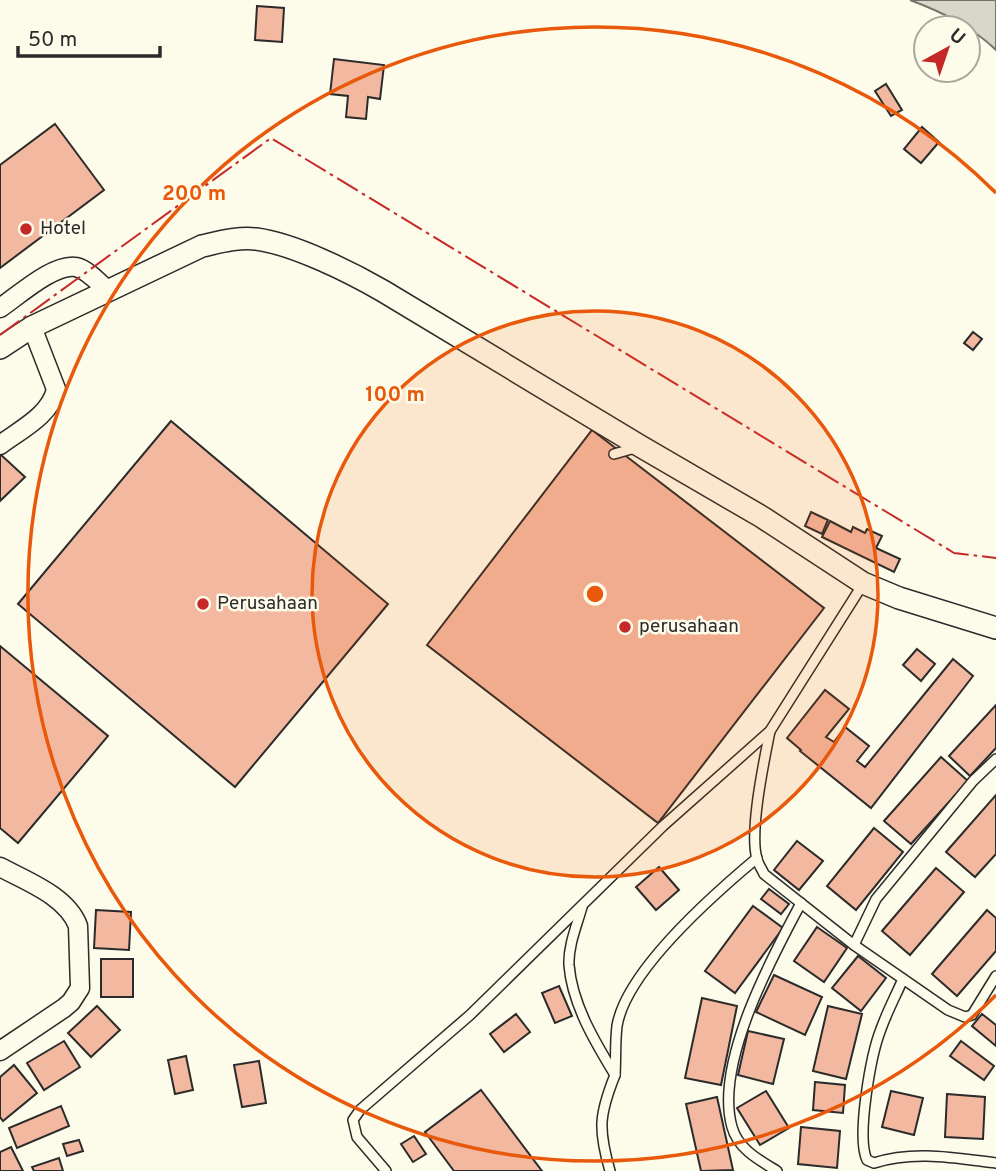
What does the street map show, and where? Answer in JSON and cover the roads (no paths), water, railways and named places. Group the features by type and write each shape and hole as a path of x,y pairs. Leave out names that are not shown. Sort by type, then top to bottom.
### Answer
{"street":[{"path":"0,348 32,327 178,256 230,239 256,239 279,245 346,271 383,291 762,517 863,583 925,607 996,628"},
{"path":"0,308 39,280 68,267 78,267 87,272 107,290"},
{"path":"0,444 47,410 54,399 56,389 32,327"},
{"path":"0,867 58,901 75,918 78,926 80,988 64,1008 0,1051"}],"lane":[{"path":"614,454 640,446"},
{"path":"386,1171 357,1137 353,1120 360,1110 470,1015 663,826 770,731 863,583"},
{"path":"770,731 760,785 755,842 757,858 764,874 854,945 948,1010 965,1017 972,1015 996,976"},
{"path":"854,945 876,899 973,781 996,759"},
{"path":"610,1171 602,1144 602,1108 615,1075 618,1024 632,990 651,961 668,942 722,887 757,858"},
{"path":"777,1171 747,1152 737,1139 732,1127 729,1101 738,1046 755,994 801,903"},
{"path":"583,905 574,933 569,964 577,999 595,1041 615,1075"},
{"path":"871,1162 864,1153 863,1115 879,1032 903,979"},
{"path":"862,1171 871,1162 914,1155 996,1163"}],"place":[{"name":"Hotel","path":"26,229"},
{"name":"Perusahaan","path":"203,604"},
{"name":"perusahaan","path":"625,627"}]}
